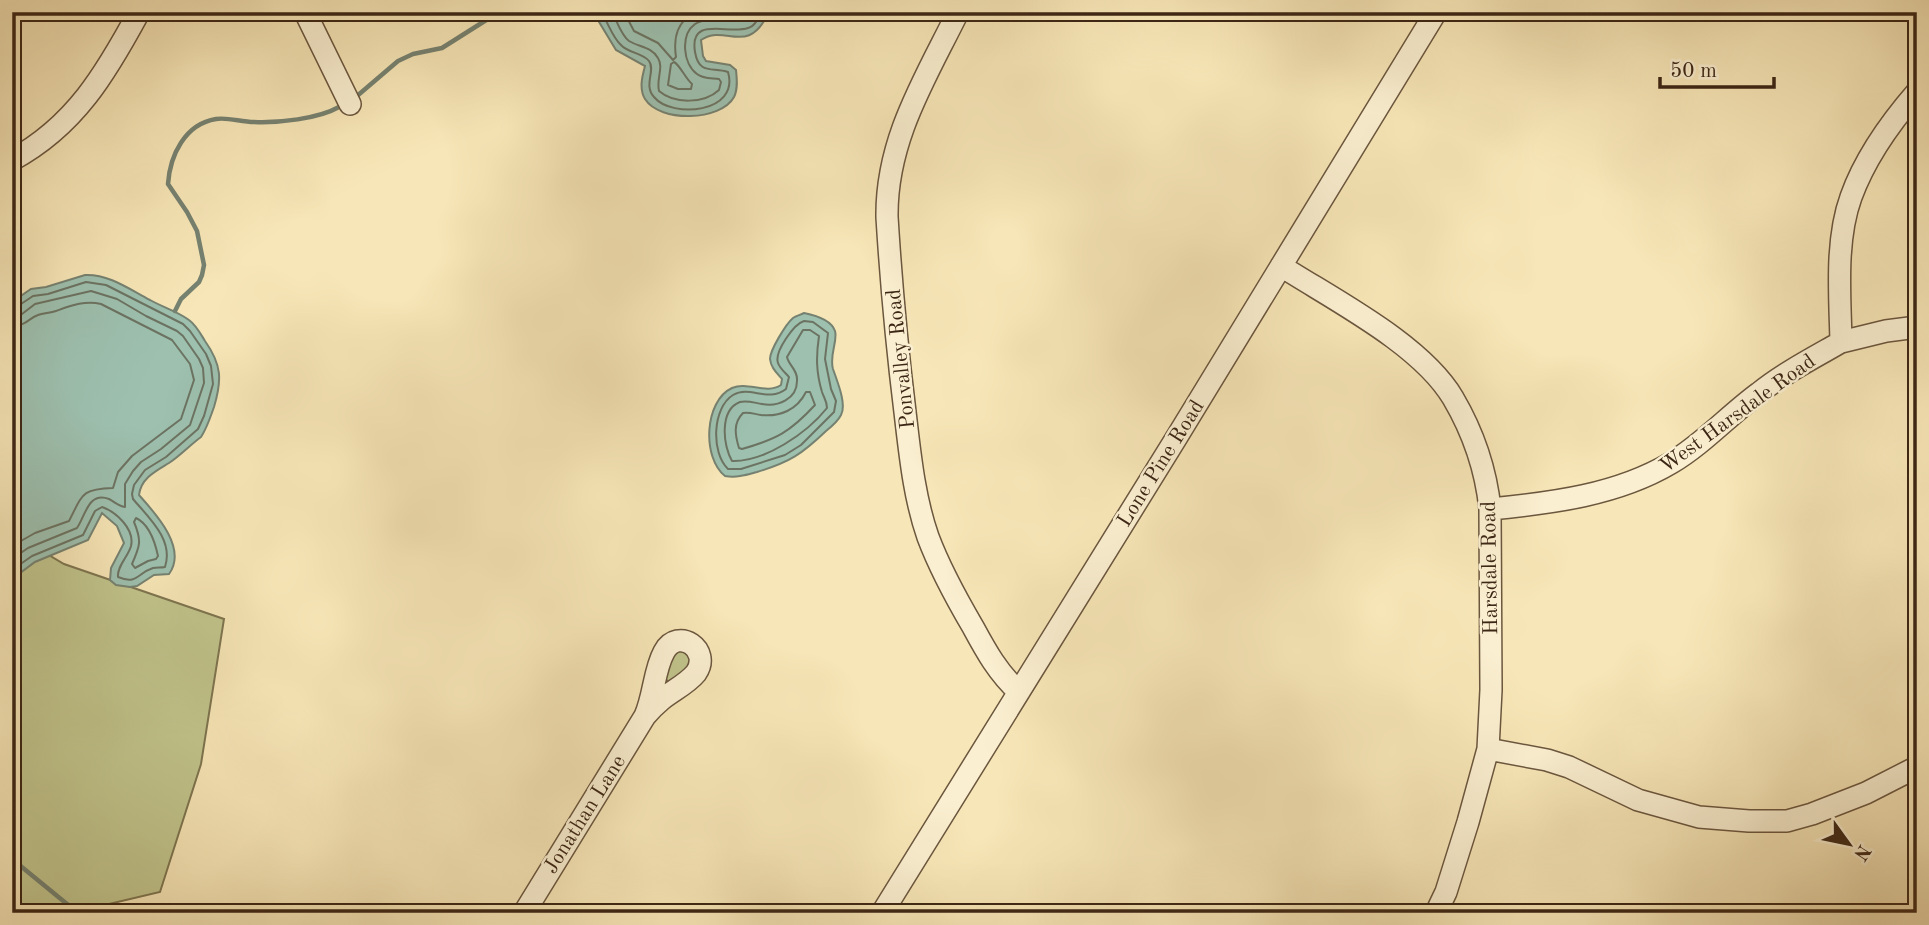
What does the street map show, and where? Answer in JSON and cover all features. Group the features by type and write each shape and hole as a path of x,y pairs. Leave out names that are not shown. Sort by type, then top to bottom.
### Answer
{"street":[{"path":"12,160 53,133 87,98 139,12"},
{"path":"305,12 350,104"},
{"name":"Ponvalley Road","path":"958,12 914,100 891,167 887,217 898,356 912,473 928,536 957,599 995,666 1005,680 1019,692"},
{"name":"Lone Pine Road","path":"882,913 1436,12"},
{"path":"1841,342 1840,261 1850,198 1881,138 1917,92"},
{"name":"Harsdale Road","path":"1281,266 1391,337 1429,369 1452,397 1466,425 1480,458 1488,490 1491,690 1488,749 1446,892 1436,913"},
{"name":"West Harsdale Road","path":"1490,509 1584,496 1649,475 1673,462 1777,379 1841,342 1917,327"},
{"name":"Jonathan Lane","path":"524,913 645,716"},
{"path":"1488,749 1569,767 1638,800 1699,817 1749,821 1787,821 1812,814 1866,793 1917,767"}],"green space":[{"path":"12,533 64,564 224,619 201,764 160,892 71,913 20,913 12,909"},
{"path":"685,648 694,662 670,683 664,678 669,664 680,650"}],"water":[{"path":"593,12 769,12 761,26 744,37 719,35 701,40 706,61 730,65 736,70 737,87 734,97 727,105 704,115 690,116 663,112 645,99 642,79 645,66 616,50"},
{"path":"85,275 119,283 189,320 211,350 219,373 214,407 201,437 150,476 140,489 139,495 161,521 175,553 169,574 154,575 137,586 116,585 110,580 111,568 124,543 117,526 102,513 88,540 35,562 12,579 12,302 31,289"},
{"path":"804,313 826,321 835,331 832,364 842,399 841,415 810,446 787,461 749,474 725,476 712,456 710,444 711,417 716,405 723,395 738,386 769,389 781,385 782,379 774,370 771,355 790,321"}],"waterway":[{"path":"357,96 398,61 413,54 442,48 499,12"},
{"path":"175,311 181,299 199,282 204,265 197,231 168,184 172,162 181,142 196,127 216,119 286,121 320,115 339,107"},
{"path":"12,859 78,913"}]}
